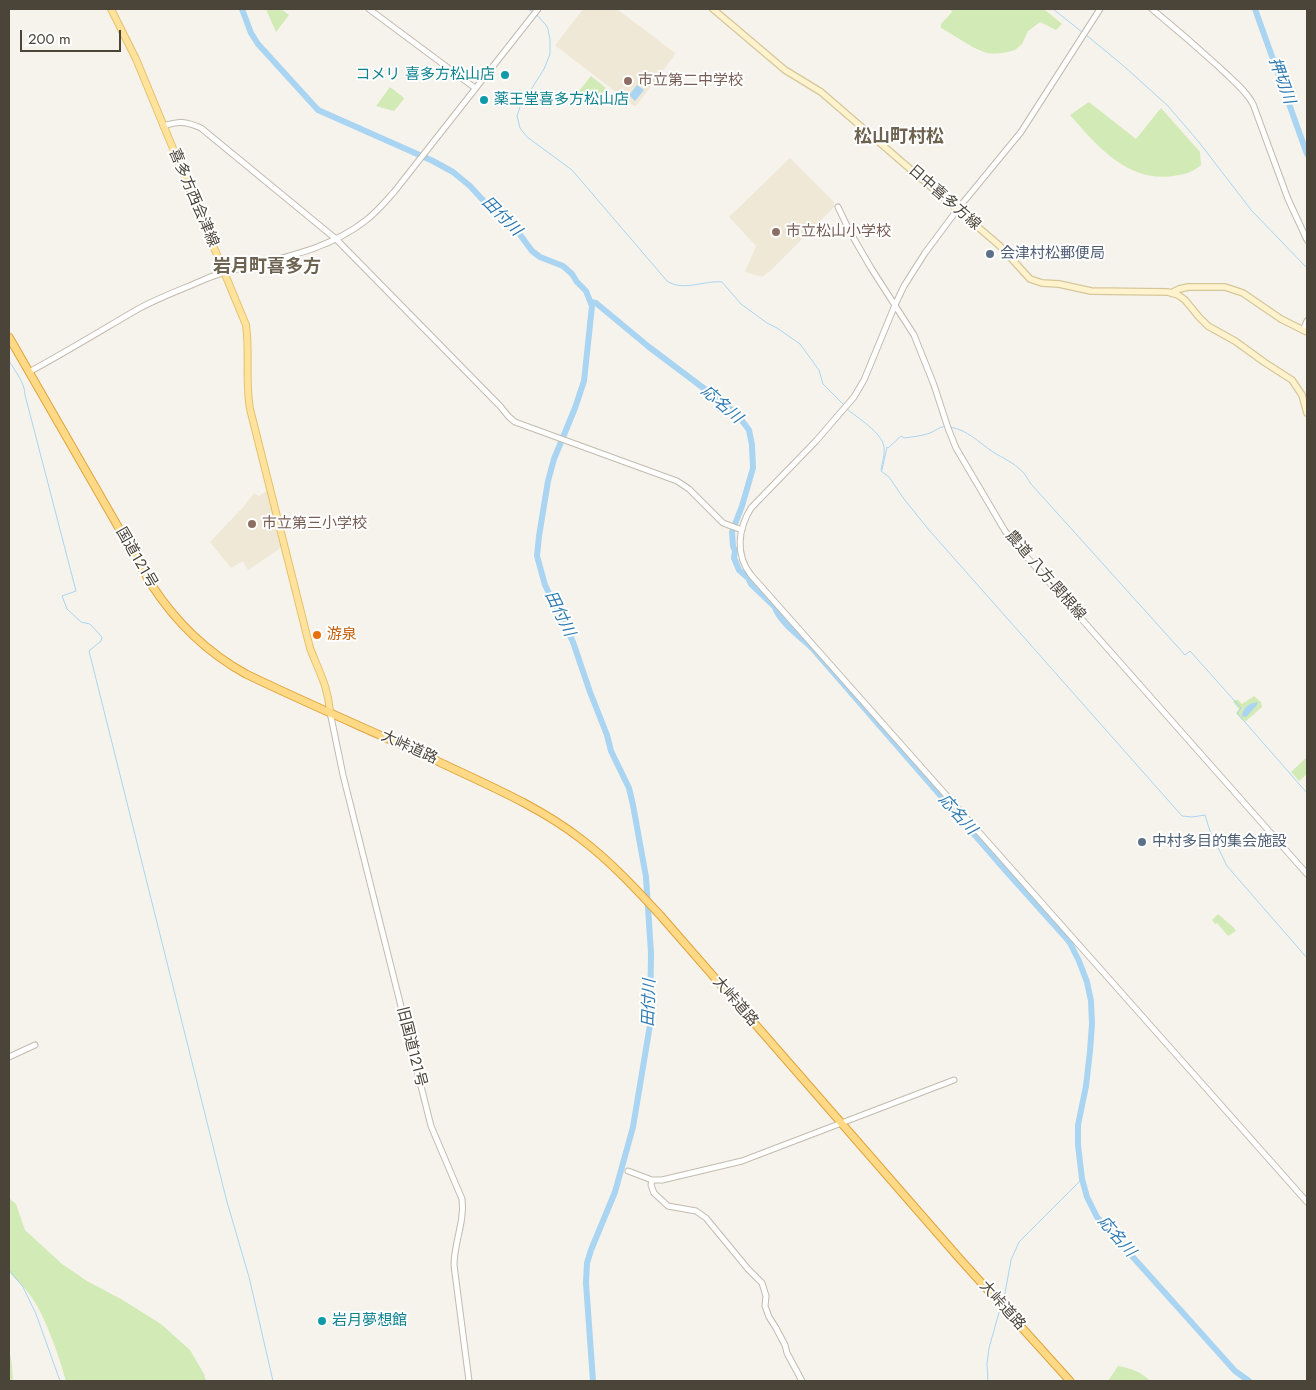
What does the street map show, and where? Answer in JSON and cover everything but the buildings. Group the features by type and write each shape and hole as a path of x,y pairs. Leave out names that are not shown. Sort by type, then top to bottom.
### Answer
{"highway":[{"name":"国道121号","path":"9,337 150,584 178,620 198,640 238,670 330,712"},
{"name":"大峠道路","path":"330,712 417,751 529,805 581,839 611,865 660,915 841,1123 1070,1381"}],"main road":[{"name":"喜多方西会津線","path":"112,9 136,59 246,325 248,352 247,382 250,409 310,648 326,684 330,712"},
{"name":"日中喜多方線","path":"713,9 785,70 821,92 1000,246 1023,273 1033,281 1091,291 1171,293 1188,287 1225,287 1244,293 1281,319 1305,331"},
{"path":"1171,293 1185,300 1208,326 1235,341 1292,380 1302,395 1307,412"}],"street":[{"path":"369,9 475,88"},
{"path":"29,372 140,309 196,283 317,247 336,240 358,227 394,192 538,9"},
{"path":"1100,9 1022,132 957,210 925,253 904,286 864,380 854,397 816,441 747,514 740,529 740,554 749,572 1307,1202"},
{"path":"1152,9 1222,70 1249,97 1288,199 1307,240"},
{"path":"163,126 183,122 201,128 336,240 515,422 677,481 689,490 719,520 740,529"},
{"name":"農道 八方-関根線","path":"838,206 850,232 871,268 914,335 956,448 1011,539 1307,874"},
{"path":"1305,331 1307,321"},
{"name":"旧国道121号","path":"330,712 342,775 431,1126 461,1195 462,1207 454,1253 454,1265 469,1381"},
{"path":"9,1057 35,1045"},
{"path":"628,1171 652,1180 662,1180 742,1161 954,1080"},
{"path":"652,1180 651,1185 654,1193 668,1206 696,1211 706,1218 762,1283 766,1296 765,1306 769,1317 802,1381"}],"shaded area":[{"name":"市立第二中学校","path":"583,9 617,9 675,53 636,106 556,46"},
{"name":"市立松山小学校","path":"790,158 834,202 834,207 769,272 762,277 745,272 756,246 729,217"},
{"name":"市立第三小学校","path":"268,490 282,547 248,570 243,561 231,568 210,542 254,493 259,496"}],"green space":[{"path":"266,9 281,9 289,15 276,32"},
{"path":"950,9 1044,9 1062,24 1056,30 1040,22 1028,31 1022,44 1015,50 988,53 973,47 941,28 941,24 952,12"},
{"path":"591,76 606,88 595,103 579,91"},
{"path":"390,87 404,99 394,111 376,106"},
{"path":"1089,102 1136,139 1161,108 1200,152 1201,165 1185,174 1157,177 1127,168 1102,149 1070,115"},
{"path":"1254,696 1261,702 1262,707 1246,721 1242,720 1236,713 1239,709 1233,702 1238,700 1242,704"},
{"path":"1307,757 1307,774 1299,781 1291,772"},
{"path":"1218,914 1236,931 1228,936 1217,923 1215,924 1212,920"},
{"path":"9,1198 16,1204 25,1230 62,1264 87,1281 121,1299 161,1324 190,1350 206,1381 66,1381 46,1324 36,1303 9,1272"},
{"path":"9,1348 12,1365 13,1381 9,1381"},
{"path":"1118,1366 1136,1371 1150,1381 1108,1381"}],"water":[{"path":"637,85 644,90 635,101 629,95"},
{"path":"1258,702 1246,717 1242,716 1247,706"}],"waterway":[{"name":"田付川","path":"242,9 251,33 258,44 318,110 433,161 453,172 470,186 491,209 513,225 532,251 540,257 563,266 572,274 586,291 592,306 584,381 554,459 548,481 537,556 545,585 573,642 611,751 629,788 646,877 651,953 650,1025 633,1127 615,1192 587,1263 586,1283 593,1381"},
{"path":"528,9 533,12"},
{"path":"1053,9 1082,32"},
{"name":"押切川","path":"1255,9 1307,154"},
{"path":"536,14 548,29 550,54 544,69 520,107 517,116 520,128 527,137 572,170 667,281 680,286 722,282 741,304 800,344 819,370 823,384 844,405"},
{"path":"1085,34 1168,106 1198,141 1252,211 1307,268"},
{"name":"応名川","path":"591,302 596,303 649,347 726,405 737,414 749,430 753,468 732,532 735,551 734,558 739,570 775,607 777,613 786,624 813,649 1070,943 1087,982 1091,1001 1090,1051 1086,1086 1078,1125 1082,1179 1087,1197 1097,1217 1235,1371 1249,1381"},
{"path":"9,361 25,391 76,591 62,596 67,609 81,622 90,624 102,637 101,641 89,651 227,1202 249,1277 273,1381"},
{"path":"846,408 874,431 882,441 884,453 881,470"},
{"path":"882,470 887,447 901,436 904,438 924,435 946,426"},
{"path":"950,427 968,434 1012,463 1025,474 1031,484 1185,655 1190,651 1241,708 1237,713 1307,793"},
{"path":"881,471 889,477 929,530 1182,816 1205,815 1210,831 1227,866 1307,958"},
{"path":"1002,1303 1011,1260 1019,1242 1082,1179"},
{"path":"9,1270 23,1287 36,1314 60,1381"},
{"path":"988,1381 987,1364 989,1348 1000,1309"}],"place":[{"name":"コメリ 喜多方松山店","path":"505,75"},
{"name":"市立第二中学校","path":"628,81"},
{"name":"薬王堂喜多方松山店","path":"484,100"},
{"name":"市立松山小学校","path":"776,232"},
{"name":"会津村松郵便局","path":"990,254"},
{"name":"市立第三小学校","path":"252,524"},
{"name":"游泉","path":"317,635"},
{"name":"中村多目的集会施設","path":"1142,842"},
{"name":"岩月夢想館","path":"322,1321"}],"district":[{"name":"松山町村松","path":"899,138"},
{"name":"岩月町喜多方","path":"267,268"}]}
